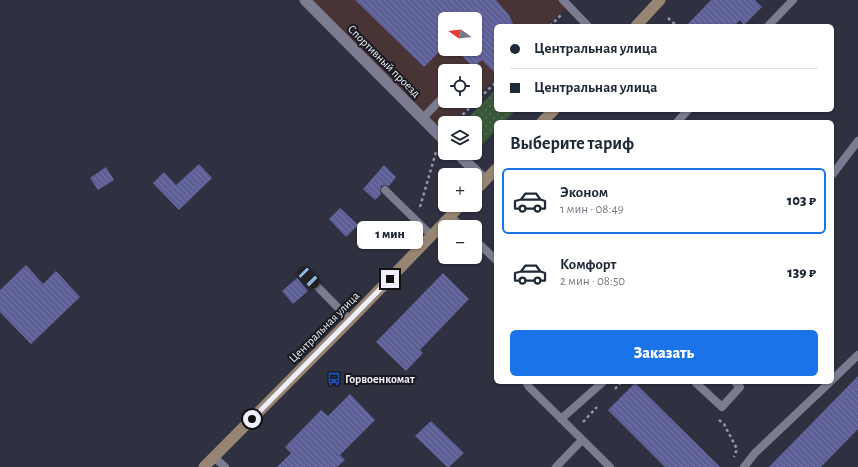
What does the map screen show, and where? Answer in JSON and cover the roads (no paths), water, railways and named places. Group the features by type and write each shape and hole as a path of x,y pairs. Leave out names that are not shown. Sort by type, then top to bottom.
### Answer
{"main road":[{"path":"638,24 660,0"},
{"path":"544,120 552,112"},
{"path":"482,183 494,171"},
{"name":"Центральная улица","path":"204,467 350,320 454,212"}],"street":[{"name":"Спортивный проезд","path":"305,0 438,134"},
{"path":"464,160 485,180"}],"lane":[{"path":"563,0 586,24"},
{"path":"770,24 793,0"},
{"path":"423,118 438,102"},
{"path":"679,120 686,112"},
{"path":"834,172 858,141"},
{"path":"385,190 432,236"},
{"path":"450,216 454,220"},
{"path":"482,247 494,258"},
{"path":"309,278 350,320"},
{"path":"834,378 858,355"},
{"path":"527,384 528,387 610,467"},
{"path":"561,419 601,384"},
{"path":"697,384 722,408 740,387 737,384"},
{"path":"744,467 755,453 828,384"},
{"path":"556,467 582,440"},
{"path":"214,457 225,467"}],"place":[{"name":"Горвоенкомат","path":"334,379"}]}
